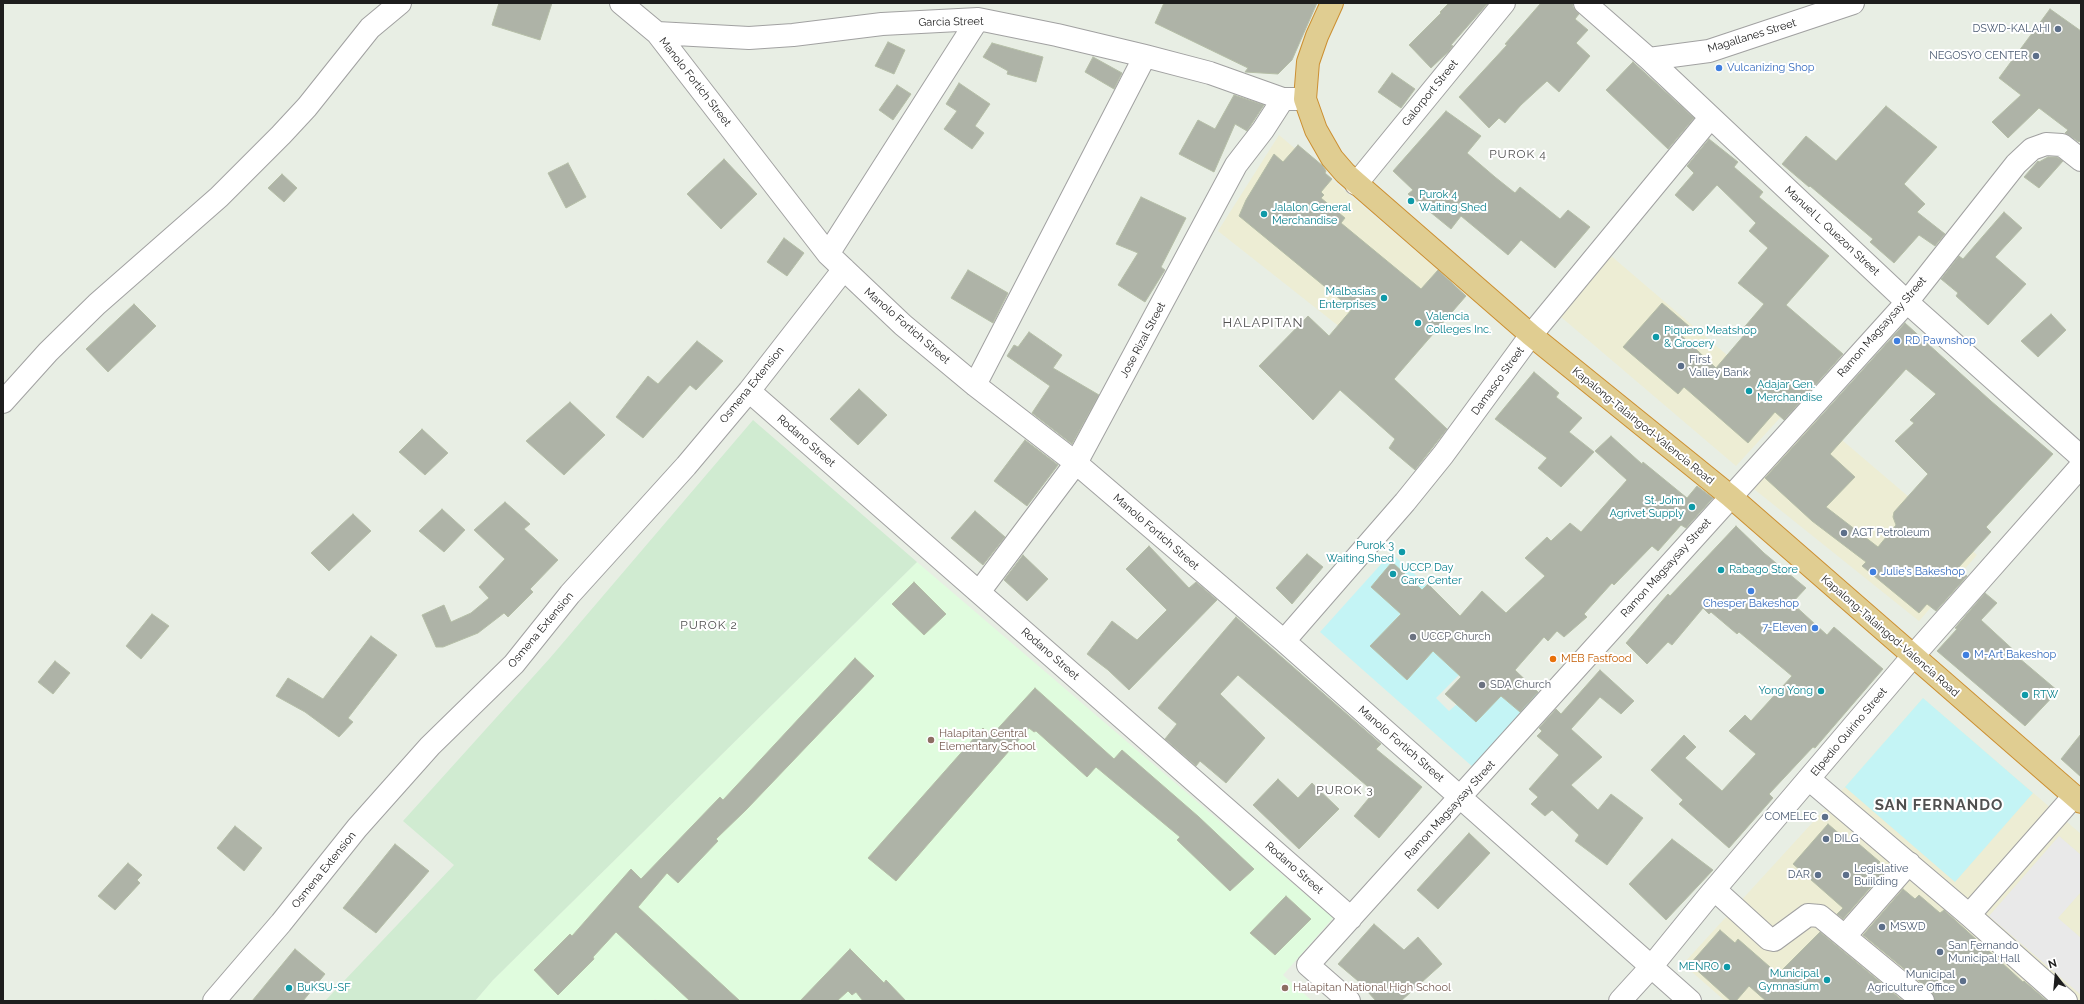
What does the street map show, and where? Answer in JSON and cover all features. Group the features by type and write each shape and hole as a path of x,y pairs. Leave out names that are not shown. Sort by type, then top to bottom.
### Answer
{"highway":[{"name":"Kapalong-Talaingod-Valencia Road","path":"1332,3 1317,36 1308,62 1305,99 1316,130 1332,158 1356,184 1531,335 1730,496 2077,799"}],"street":[{"path":"3,402 48,352 97,304 219,196 253,163 307,107 370,28 400,3"},
{"path":"621,3 656,33"},
{"name":"Galorport Street","path":"1356,184 1504,3"},
{"name":"Manuel L. Quezon Street","path":"1586,3 1649,59 1906,302 2081,457"},
{"name":"Magallanes Street","path":"1649,59 1710,50 1853,3"},
{"path":"828,254 978,20"},
{"name":"Garcia Street","path":"656,33 749,38 793,35 882,24 978,20 1057,35 1145,56 1210,73 1283,99"},
{"name":"Manolo Fortich Street","path":"656,33 828,254 904,326 975,385 1076,463 1284,641 1462,797 1690,1001"},
{"path":"975,385 1145,56"},
{"path":"1283,99 1305,99"},
{"name":"Jose Rizal Street","path":"979,592 1076,463 1236,165 1283,99"},
{"name":"Damasco Street","path":"1284,641 1443,455 1531,335 1710,118"},
{"name":"Ramon Magsaysay Street","path":"1349,1001 1308,965 1462,797 1730,496 1906,302 2016,164 2032,150 2046,144 2062,145 2081,160"},
{"name":"Osmena Extension","path":"214,1001 281,923 357,828 430,746 514,664 570,594 686,466 749,391 844,269"},
{"name":"Rodano Street","path":"749,391 1351,918"},
{"name":"Elpedio Quirino Street","path":"1620,1001 1652,967 1715,890 1810,780 1913,656 2081,466"},
{"path":"1810,780 1909,863 2066,1001"},
{"path":"1969,915 2077,799"},
{"path":"1845,936 1909,863"},
{"path":"1715,890 1769,939 1774,940 1808,915 1815,914 1820,916 1923,1001"}],"shaded area":[{"path":"1279,135 1438,270 1369,350 1218,231"},
{"path":"1610,255 1789,408 1736,466 1561,317"},
{"path":"1815,417 1977,555 1919,621 1749,485"},
{"path":"753,420 917,562 493,980 475,1001 325,1001 454,865 403,821 550,658"},
{"path":"1391,553 1427,585 1371,646 1407,680 1433,651 1459,675 1436,698 1449,711 1457,704 1501,696 1518,710 1536,691 1543,697 1474,768 1320,632"},
{"name":"Halapitan Central Elementary School","path":"917,562 1333,918 1283,975 1312,1001 658,1001 655,999 653,1001 475,1001 493,980"},
{"path":"1923,698 2081,834 2081,1001 1725,1001 1683,964 1845,787"},
{"path":"1923,698 2033,793 1955,882 1845,787"},
{"path":"2059,836 2081,855 2081,892 2058,918 2081,938 2081,995 1989,916"}],"building":[{"path":"499,3 552,3 540,40 492,25"},
{"path":"1164,3 1317,3 1292,60 1278,74 1245,72 1248,68 1155,23"},
{"path":"1449,3 1488,3 1451,45 1453,46 1449,51 1431,68 1409,45"},
{"path":"1541,3 1573,3 1573,7 1579,14 1575,19 1588,30 1576,43 1590,56 1559,92 1547,81 1521,105 1505,123 1499,118 1489,128 1459,97 1507,45 1505,44"},
{"path":"2050,9 2081,31 2081,140 2079,142 2065,133 2068,130 2039,108 2008,138 1992,122 2021,95 1999,78"},
{"path":"888,42 905,50 894,74 875,66"},
{"path":"992,43 1043,57 1036,82 1007,74 1008,71 983,57"},
{"path":"1093,57 1122,73 1114,89 1085,72"},
{"path":"1633,62 1694,118 1668,149 1606,90"},
{"path":"1392,73 1415,89 1401,108 1378,92"},
{"path":"959,83 990,104 975,126 984,133 972,149 944,129 957,111 946,104"},
{"path":"897,85 911,94 893,120 879,110"},
{"path":"1234,95 1264,105 1247,131 1235,124 1214,172 1179,154 1198,120 1215,129"},
{"path":"1886,106 1937,147 1904,184 1925,204 1917,212 1945,234 1935,246 1919,235 1894,263 1870,242 1873,239 1782,164 1806,136 1836,161"},
{"path":"1446,111 1481,136 1467,153 1495,177 1515,193 1520,187 1560,219 1568,210 1590,227 1555,268 1521,240 1508,255 1461,216 1451,229 1408,194 1413,190 1393,171"},
{"path":"1709,139 1738,162 1734,167 1763,192 1759,197 1829,256 1786,305 1843,354 1784,420 1775,412 1748,443 1684,387 1678,394 1623,347 1662,303 1690,327 1682,336 1716,368 1745,334 1741,331 1764,304 1738,283 1768,248 1749,231 1756,223 1717,185 1693,211 1675,195 1694,173 1687,166"},
{"path":"1298,145 1323,166 1326,171 1325,173 1332,179 1321,192 1324,195 1321,198 1345,218 1341,223 1421,289 1438,270 1466,296 1394,379 1447,429 1415,470 1389,448 1395,439 1340,390 1313,420 1259,366 1308,316 1329,336 1352,309 1239,216 1246,200 1274,154 1283,162"},
{"path":"2048,157 2057,157 2063,161 2039,188 2024,177 2038,161 2039,162"},
{"path":"724,159 757,194 721,229 687,194"},
{"path":"568,163 586,197 566,208 548,173"},
{"path":"282,174 297,188 284,202 268,188"},
{"path":"1141,197 1186,218 1161,267 1165,270 1145,302 1118,285 1138,253 1116,244"},
{"path":"2004,212 2022,228 1995,257 2026,284 1988,325 1956,296 1958,293 1941,279 1959,256 1963,259"},
{"path":"784,238 804,253 787,276 767,262"},
{"path":"968,270 1008,293 993,323 951,298"},
{"path":"134,304 156,326 108,372 86,349"},
{"path":"2051,314 2066,330 2038,357 2021,341"},
{"path":"1905,323 1991,401 2053,454 1986,527 1991,532 1958,568 1967,576 1936,611 1927,604 1919,613 1862,566 1866,562 1812,521 1765,478","holes":["1906,369 1936,394 1910,420 1914,423 1895,441 1928,474 1894,512 1893,517 1896,525 1878,547 1826,507 1855,477 1830,454"]},
{"path":"1029,332 1062,355 1053,368 1099,395 1072,444 1032,413 1050,386 1007,356 1014,345 1018,347"},
{"path":"697,341 723,361 696,390 690,385 643,438 616,417 648,376 658,384"},
{"path":"1534,372 1559,393 1556,397 1582,418 1569,432 1594,452 1561,487 1538,468 1547,458 1495,419"},
{"path":"859,389 887,415 858,445 830,419"},
{"path":"570,402 605,435 564,475 526,441"},
{"path":"422,429 448,453 425,475 399,452"},
{"path":"1611,436 1642,464 1643,462 1687,498 1697,486 1713,498 1686,528 1681,525 1658,551 1652,546 1614,585 1612,583 1584,614 1587,617 1564,637 1557,631 1548,641 1544,637 1515,670 1538,692 1520,712 1501,696 1476,722 1445,694 1461,677 1433,651 1407,680 1370,646 1401,614 1371,587 1392,562 1422,590 1428,584 1460,616 1482,591 1506,613 1545,576 1525,558 1547,537 1551,541 1570,523 1581,532 1627,480 1595,451"},
{"path":"1025,440 1058,465 1027,506 994,481"},
{"path":"505,502 530,524 524,529 558,560 530,589 533,592 508,617 504,613 478,633 443,647 436,647 422,615 444,605 451,622 471,613 489,598 479,587 505,559 474,530"},
{"path":"442,509 465,530 444,552 419,531"},
{"path":"975,511 1005,537 983,565 951,538"},
{"path":"353,514 371,531 329,571 311,553"},
{"path":"1736,526 1764,553 1806,588 1792,603 1827,635 1834,627 1883,669 1815,748 1813,747 1769,794 1773,798 1729,848 1679,804 1683,800 1651,770 1684,735 1696,747 1685,758 1722,791 1756,754 1729,731 1745,715 1751,721 1792,676 1739,632 1737,634 1711,612 1709,614 1703,608 1672,645 1668,642 1647,664 1626,643 1668,594 1670,596"},
{"path":"1149,546 1189,588 1196,582 1217,600 1129,690 1108,670 1087,654 1112,621 1137,640 1167,610 1126,569"},
{"path":"1307,554 1323,567 1292,604 1276,588"},
{"path":"1023,555 1048,579 1027,601 1004,580"},
{"path":"914,582 946,614 924,635 892,604"},
{"path":"1985,593 1997,603 1981,620 2020,656 2019,658 2058,691 2025,726 1937,651 1957,629 1955,628"},
{"path":"152,614 169,626 141,659 126,646"},
{"path":"1236,617 1381,744 1376,749 1422,787 1379,838 1354,816 1374,792 1238,675 1220,694 1265,738 1226,783 1200,761 1196,766 1165,739 1177,724 1158,708"},
{"path":"371,636 397,655 348,718 353,722 339,737 305,712 276,696 288,678 323,699"},
{"path":"855,658 874,676 746,810 716,839 718,841 678,883 667,873 638,907 740,1001 690,1001 616,932 593,957 594,959 558,995 534,970 570,934 572,936 631,869 641,879 720,797 723,800"},
{"path":"55,661 70,673 53,694 38,682"},
{"path":"1600,670 1634,701 1621,714 1600,697 1571,729 1602,757 1571,785 1598,810 1611,794 1643,818 1607,865 1575,841 1579,835 1552,810 1545,816 1531,804 1538,797 1529,789 1559,755 1537,736 1542,731 1539,728 1556,709 1561,714"},
{"path":"1035,688 1114,759 1122,750 1199,817 1254,869 1230,891 1177,840 1180,837 1096,767 1087,777 1036,731 1034,732 1029,728 896,881 868,858 983,728 991,736"},
{"path":"2081,734 2081,777 2061,759"},
{"path":"1278,779 1298,798 1312,783 1339,809 1299,849 1253,805"},
{"name":"Legislative Buiilding","path":"1828,824 1849,842 1852,838 1880,862 1877,866 1884,872 1843,919 1837,914 1843,908 1793,864"},
{"path":"235,826 262,848 244,871 217,848"},
{"path":"1469,833 1490,853 1438,909 1417,890"},
{"path":"1672,839 1713,870 1666,920 1629,884"},
{"path":"395,844 429,871 376,933 343,908"},
{"path":"128,863 142,875 137,880 140,883 115,910 98,896"},
{"name":"San Fernando Municipal Hall","path":"1903,889 1915,899 1919,895 1940,913 1944,910 2023,982 2024,981 2047,1001 1935,1001 1931,991 1863,935"},
{"path":"1286,896 1311,919 1275,955 1250,933"},
{"path":"1374,924 1404,950 1418,937 1442,964 1401,1001 1376,1001 1358,981 1338,964"},
{"path":"1720,930 1735,943 1738,939 1778,974 1820,932 1903,1001 1766,1001 1749,986 1736,1001 1731,1001 1690,964"},
{"name":"BuKSU-SF","path":"295,949 325,974 303,1001 252,1001"},
{"path":"850,949 884,983 886,980 906,1001 863,1001 856,992 852,995 848,991 837,1001 800,1001"}],"place":[{"name":"DSWD-KALAHI","path":"2058,29"},
{"name":"NEGOSYO CENTER","path":"2036,56"},
{"name":"Vulcanizing Shop","path":"1719,68"},
{"name":"Purok 4 Waiting Shed","path":"1411,201"},
{"name":"Jalalon General Merchandise","path":"1264,214"},
{"name":"Malbasias Enterprises","path":"1384,298"},
{"name":"Valencia Colleges Inc.","path":"1418,323"},
{"name":"Piquero Meatshop & Grocery","path":"1656,337"},
{"name":"RD Pawnshop","path":"1897,341"},
{"name":"First Valley Bank","path":"1681,366"},
{"name":"Adajar Gen. Merchandise","path":"1749,391"},
{"name":"St. John Agrivet Supply","path":"1692,507"},
{"name":"AGT Petroleum","path":"1844,533"},
{"name":"Purok 3 Waiting Shed","path":"1402,552"},
{"name":"Rabago Store","path":"1721,570"},
{"name":"Julie's Bakeshop","path":"1873,572"},
{"name":"UCCP Day Care Center","path":"1393,574"},
{"name":"Chesper Bakeshop","path":"1751,591"},
{"name":"7-Eleven","path":"1815,628"},
{"name":"UCCP Church","path":"1413,637"},
{"name":"M-Art Bakeshop","path":"1966,655"},
{"name":"MEB Fastfood","path":"1553,659"},
{"name":"SDA Church","path":"1482,685"},
{"name":"Yong Yong","path":"1821,691"},
{"name":"RTW","path":"2025,695"},
{"name":"Halapitan Central Elementary School","path":"931,740"},
{"name":"COMELEC","path":"1825,817"},
{"name":"DILG","path":"1826,839"},
{"name":"DAR","path":"1818,875"},
{"name":"Legislative Buiilding","path":"1846,875"},
{"name":"MSWD","path":"1882,927"},
{"name":"San Fernando Municipal Hall","path":"1940,952"},
{"name":"MENRO","path":"1727,967"},
{"name":"Municipal Gymnasium","path":"1827,980"},
{"name":"Municipal Agriculture Office","path":"1963,981"},
{"name":"BuKSU-SF","path":"289,988"},
{"name":"Halapitan National High School","path":"1285,988"}],"district":[{"name":"PUROK 4","path":"1518,154"},
{"name":"HALAPITAN","path":"1263,323"},
{"name":"PUROK 2","path":"709,625"},
{"name":"PUROK 3","path":"1345,790"},
{"name":"SAN FERNANDO","path":"1939,805"}]}
